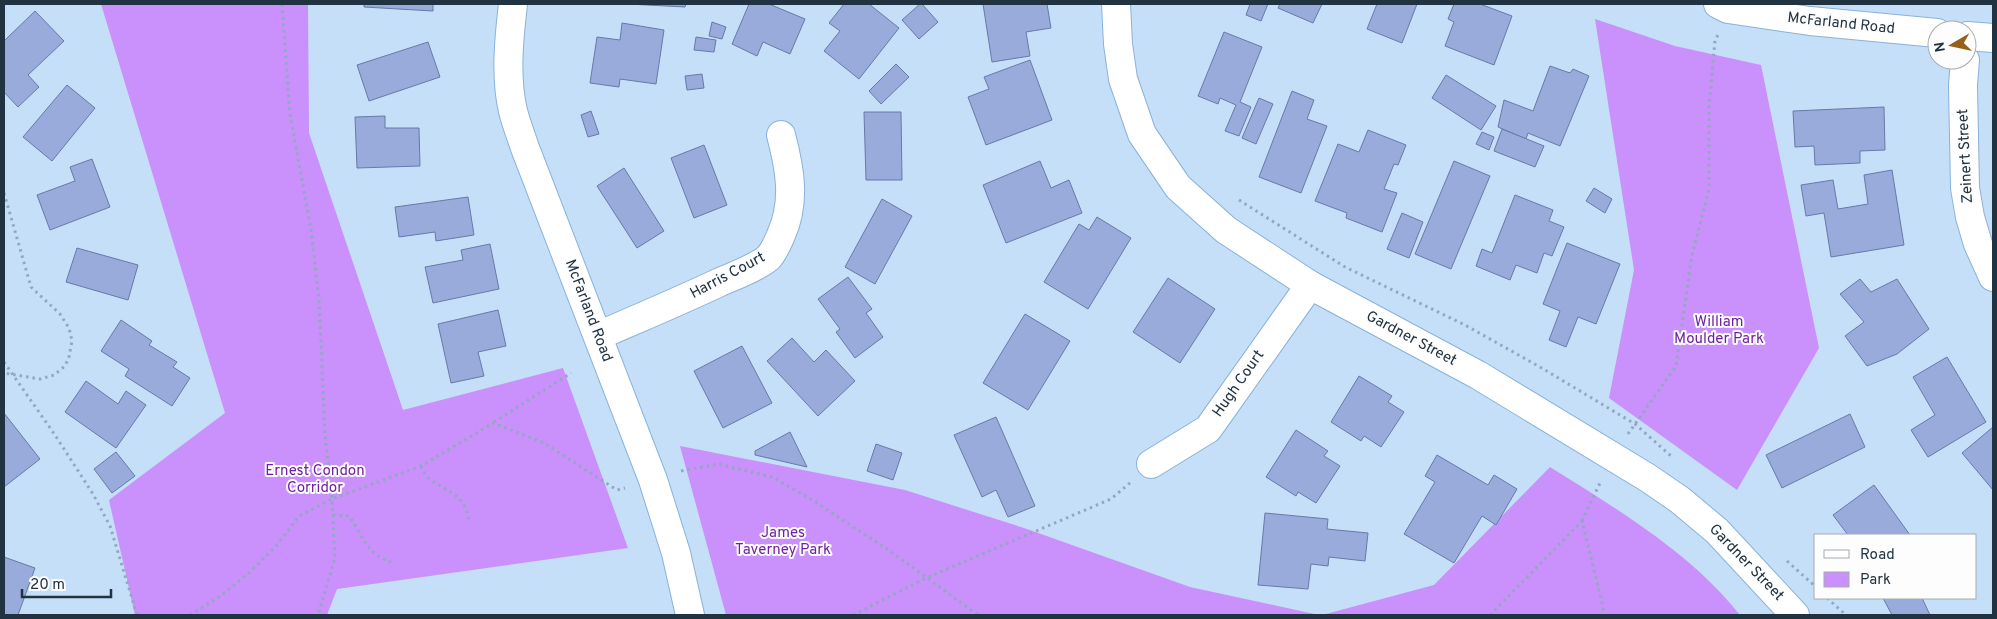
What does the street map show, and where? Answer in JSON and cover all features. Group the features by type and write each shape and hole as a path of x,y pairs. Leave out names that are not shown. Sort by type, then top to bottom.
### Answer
{"street":[{"name":"McFarland Road","path":"513,4 509,70 513,110 525,148 653,480 676,553 690,615"},
{"name":"Gardner Street","path":"1116,4 1122,79 1142,134 1178,187 1226,230 1310,285 1478,375 1680,500 1717,531 1796,615"},
{"name":"McFarland Road","path":"1723,7 1810,21 1927,32"},
{"path":"1977,37 1993,38"},
{"name":"Zeinert Street","path":"1964,70 1963,85 1967,197 1970,217 1978,244 1993,277"},
{"name":"Harris Court","path":"598,336 728,279 768,258 790,212 792,193 781,135"},
{"name":"Hugh Court","path":"1151,464 1208,429 1310,285"}],"path":[{"path":"282,4 290,114 311,230 319,300 325,435 333,514 335,558 318,615"},
{"path":"1490,615 1582,521 1613,457 1676,366 1692,255 1709,189 1709,108 1715,40 1723,7"},
{"path":"4,193 32,286 60,314 69,328 72,342 70,357 65,366 54,375 40,379 4,373"},
{"path":"1231,195 1345,267 1473,330 1540,366 1635,424 1678,462"},
{"path":"4,362 55,434 93,494 110,526 121,557 137,615"},
{"path":"190,615 219,597 249,574 277,545 299,516 332,499 421,466 571,373"},
{"path":"493,423 544,443 617,490 666,475 718,464 772,476 814,501 978,615"},
{"path":"853,615 926,578 1111,499 1151,464"},
{"path":"421,466 424,474 462,502 469,521"},
{"path":"333,514 349,516 372,553 394,563"},
{"path":"1582,521 1605,615"},
{"path":"1785,558 1814,585"},
{"path":"1828,599 1846,615"}],"green space":[{"name":"Ernest Condon Corridor","path":"101,4 308,4 309,133 403,410 563,368 628,548 337,589 327,615 135,615 109,500 225,413"},
{"name":"William Moulder Park","path":"1595,19 1675,46 1761,65 1819,348 1737,490 1609,398 1634,270"},
{"name":"James Taverney Park","path":"680,446 905,490 1027,529 1190,587 1319,615 726,615"},
{"path":"1550,467 1627,516 1676,552 1721,593 1740,615 1322,615 1434,585"}],"building":[{"path":"364,4 433,4 433,11 364,7"},
{"path":"628,4 686,4 685,7"},
{"path":"749,4 769,4 805,19 790,54 763,42 757,56 732,44"},
{"path":"844,4 869,4 899,28 859,79 824,51 840,31 829,23"},
{"path":"920,4 938,22 919,39 902,20"},
{"path":"983,4 1047,4 1051,28 1026,32 1030,56 992,62"},
{"path":"1250,4 1268,4 1261,21 1246,15"},
{"path":"1280,4 1322,4 1313,23 1278,8"},
{"path":"1377,4 1417,4 1402,43 1367,29"},
{"path":"1454,4 1480,4 1512,16 1494,65 1445,46 1454,22 1448,19"},
{"path":"35,11 64,41 28,75 39,87 18,107 4,92 4,41"},
{"path":"712,22 726,27 722,39 709,36"},
{"path":"622,23 664,30 656,84 620,79 619,87 590,83 597,37 620,40"},
{"path":"1224,32 1262,47 1240,102 1251,107 1239,136 1225,131 1236,105 1220,98 1218,104 1198,96"},
{"path":"696,37 716,40 714,52 694,50"},
{"path":"428,42 440,77 369,101 357,65"},
{"path":"1030,60 1052,120 986,145 968,97 989,89 984,77"},
{"path":"896,64 909,77 881,104 869,91"},
{"path":"1550,66 1570,73 1573,69 1589,76 1560,146 1528,133 1526,139 1498,127 1504,100 1533,111"},
{"path":"702,74 704,88 687,90 685,76"},
{"path":"1446,75 1496,106 1481,130 1432,98"},
{"path":"67,85 95,108 52,161 23,137"},
{"path":"1292,91 1314,100 1307,119 1327,126 1301,193 1259,177"},
{"path":"1259,98 1273,104 1256,144 1242,138"},
{"path":"1884,107 1885,150 1860,151 1860,163 1815,165 1814,146 1795,147 1793,111"},
{"path":"591,111 599,134 588,137 581,115"},
{"path":"864,112 901,112 902,180 866,180"},
{"path":"385,116 385,128 419,128 420,166 357,168 355,117"},
{"path":"1502,129 1544,146 1535,167 1494,151"},
{"path":"1368,130 1406,145 1398,165 1394,164 1384,189 1397,193 1382,232 1346,218 1347,213 1315,201 1338,144 1359,152"},
{"path":"1482,132 1494,137 1489,150 1476,144"},
{"path":"704,145 727,205 694,218 671,158"},
{"path":"92,159 110,207 50,230 37,195 75,181 70,167"},
{"path":"1040,161 1051,188 1069,180 1082,213 1006,243 983,185"},
{"path":"1454,161 1490,176 1451,269 1415,254"},
{"path":"624,168 664,231 637,248 597,186"},
{"path":"1892,170 1904,245 1831,257 1824,213 1806,216 1801,185 1833,180 1838,209 1868,204 1864,175"},
{"path":"1594,188 1612,199 1605,213 1586,201"},
{"path":"1515,195 1553,210 1549,221 1564,227 1552,256 1544,253 1537,273 1516,265 1510,280 1476,266 1482,249 1492,253"},
{"path":"468,197 474,235 436,241 435,232 399,237 395,207"},
{"path":"882,199 912,216 875,284 845,267"},
{"path":"1402,213 1423,222 1409,258 1387,249"},
{"path":"1097,217 1131,238 1088,309 1044,282 1079,224 1089,230"},
{"path":"1567,243 1620,264 1596,324 1578,317 1566,347 1549,340 1560,311 1543,304"},
{"path":"490,244 499,289 433,303 425,267 463,260 461,250"},
{"path":"77,248 138,265 128,300 66,282"},
{"path":"848,277 872,309 866,313 883,337 855,358 836,332 840,329 818,299"},
{"path":"1168,278 1215,309 1180,363 1133,332"},
{"path":"1860,279 1871,292 1897,279 1929,329 1897,354 1867,366 1845,336 1864,322 1840,294"},
{"path":"498,310 506,346 478,352 484,376 451,383 438,324"},
{"path":"1025,314 1070,341 1028,410 983,383"},
{"path":"121,320 152,341 149,345 177,362 173,367 190,378 172,406 125,376 129,369 101,351"},
{"path":"792,338 814,362 826,350 855,381 818,416 767,361"},
{"path":"742,346 772,403 723,428 694,371"},
{"path":"1947,357 1986,422 1928,457 1911,430 1935,415 1913,377"},
{"path":"1359,376 1392,396 1388,402 1404,412 1381,447 1364,436 1361,441 1331,422"},
{"path":"86,381 118,404 126,391 146,405 116,448 65,412"},
{"path":"4,413 40,459 4,487"},
{"path":"1850,414 1865,447 1782,488 1766,455"},
{"path":"996,417 1035,506 1008,517 996,490 982,497 954,435"},
{"path":"1993,427 1993,490 1962,453"},
{"path":"1296,430 1328,451 1324,456 1340,466 1316,503 1298,492 1296,496 1266,477"},
{"path":"790,432 807,467 755,455 755,451"},
{"path":"876,444 902,453 893,480 867,471"},
{"path":"116,452 135,476 112,493 94,469"},
{"path":"1437,455 1488,485 1494,475 1517,489 1496,525 1482,516 1454,563 1404,534 1435,482 1425,476"},
{"path":"1874,485 1909,534 1847,534 1833,515"},
{"path":"1265,513 1328,519 1327,529 1368,533 1365,561 1329,557 1328,566 1311,564 1308,589 1258,585"},
{"path":"4,557 35,568 18,615 4,615"},
{"path":"1884,599 1922,599 1930,615 1892,615"}]}
